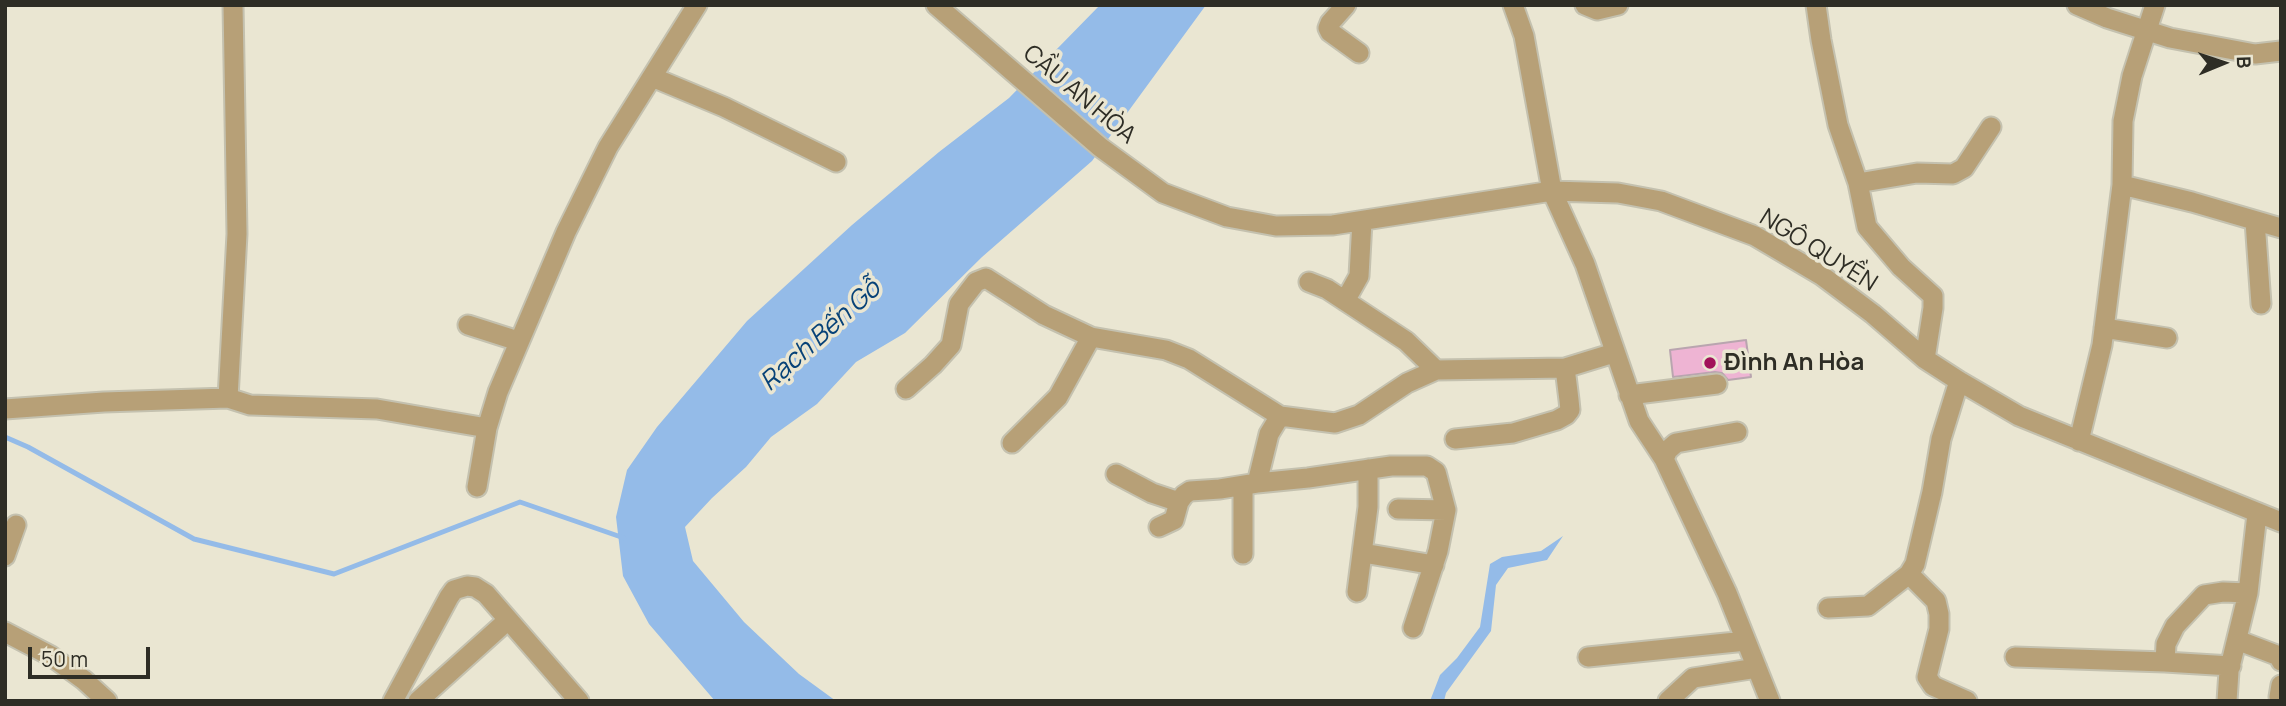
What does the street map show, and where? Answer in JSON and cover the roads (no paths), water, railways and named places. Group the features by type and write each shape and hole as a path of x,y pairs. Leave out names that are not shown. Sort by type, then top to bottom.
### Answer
{"street":[{"path":"228,398 237,234 233,5"},
{"path":"477,487 487,428 498,392 566,232 608,147 697,5"},
{"name":"CẦU AN HÒA","path":"936,5 1100,147 1163,193"},
{"path":"1346,5 1329,23 1328,28 1359,53"},
{"path":"1513,5 1524,36 1552,191 1585,264 1639,421 1664,459 1727,593 1770,701"},
{"path":"1585,5 1597,10 1618,5"},
{"path":"1816,5 1838,125 1858,183 1867,227 1902,267 1933,296 1925,359"},
{"path":"2077,5 2107,18 2170,38 2255,54 2281,51"},
{"path":"2079,441 2102,345 2122,185 2123,121 2132,76 2155,5"},
{"path":"652,78 724,107 836,162"},
{"path":"1858,183 1917,173 1952,174 1964,168 1992,127"},
{"path":"2122,185 2281,228"},
{"name":"NGÔ QUYỀN","path":"1163,193 1227,217 1276,226 1333,225 1552,191 1618,193 1661,201 1755,236 1821,275 1873,314 1925,359 2019,416 2281,522"},
{"path":"1345,301 1359,276 1362,221"},
{"path":"2255,221 2261,304"},
{"path":"906,389 951,345 959,304 971,287 980,279 986,278 1044,315 1091,337 1177,354 1210,370 1280,416 1335,423 1349,419 1407,383 1436,370 1565,369 1614,353"},
{"path":"1309,282 1327,289 1406,341 1436,370"},
{"path":"468,325 518,341"},
{"path":"2104,328 2167,338"},
{"path":"1012,443 1058,397 1091,337"},
{"path":"1455,439 1513,433 1566,415 1570,410 1565,369"},
{"path":"1828,608 1868,606 1909,574 1915,564 1941,439 1959,382"},
{"path":"1629,395 1717,384"},
{"path":"5,409 104,402 228,398 250,405 377,409 487,428"},
{"path":"1243,554 1250,484 1269,434 1280,416"},
{"path":"1664,459 1675,443 1737,432"},
{"path":"1159,527 1174,520 1179,502 1190,491 1391,466 1427,466 1436,472 1446,510 1434,565 1413,628"},
{"path":"1357,592 1368,507 1368,469"},
{"path":"1116,474 1152,493 1179,502"},
{"path":"1398,509 1446,510"},
{"path":"2227,701 2231,666 2248,593 2257,514"},
{"path":"1363,553 1434,565"},
{"path":"1909,574 1936,601 1939,614 1939,629 1927,677 1933,686 1967,701"},
{"path":"393,701 454,590 462,586 475,587 486,594 579,701"},
{"path":"2165,662 2166,644 2175,626 2204,595 2222,592 2248,593"},
{"path":"418,701 508,620"},
{"path":"5,632 51,656 107,701"},
{"path":"2237,640 2279,656 2281,662"},
{"path":"1588,657 1746,641"},
{"path":"2015,657 2231,666"},
{"path":"1668,701 1693,678 1757,668"}],"water":[{"name":"Rạch Bến Gỗ","path":"1100,5 1206,5 1092,161 982,257 905,333 856,362 817,404 771,437 746,467 685,527 693,561 744,622 799,674 836,701 715,701 649,624 623,576 616,517 627,470 657,427 747,321 852,225 1009,98"},
{"path":"1563,536 1547,560 1508,568 1496,585 1491,631 1446,693 1444,701 1430,701 1440,675 1457,658 1480,627 1490,564 1502,557 1541,551"}],"waterway":[{"path":"5,437 28,447 194,539 334,574 520,502 624,538"}],"place":[{"name":"Đình An Hòa","path":"1710,363"}]}
